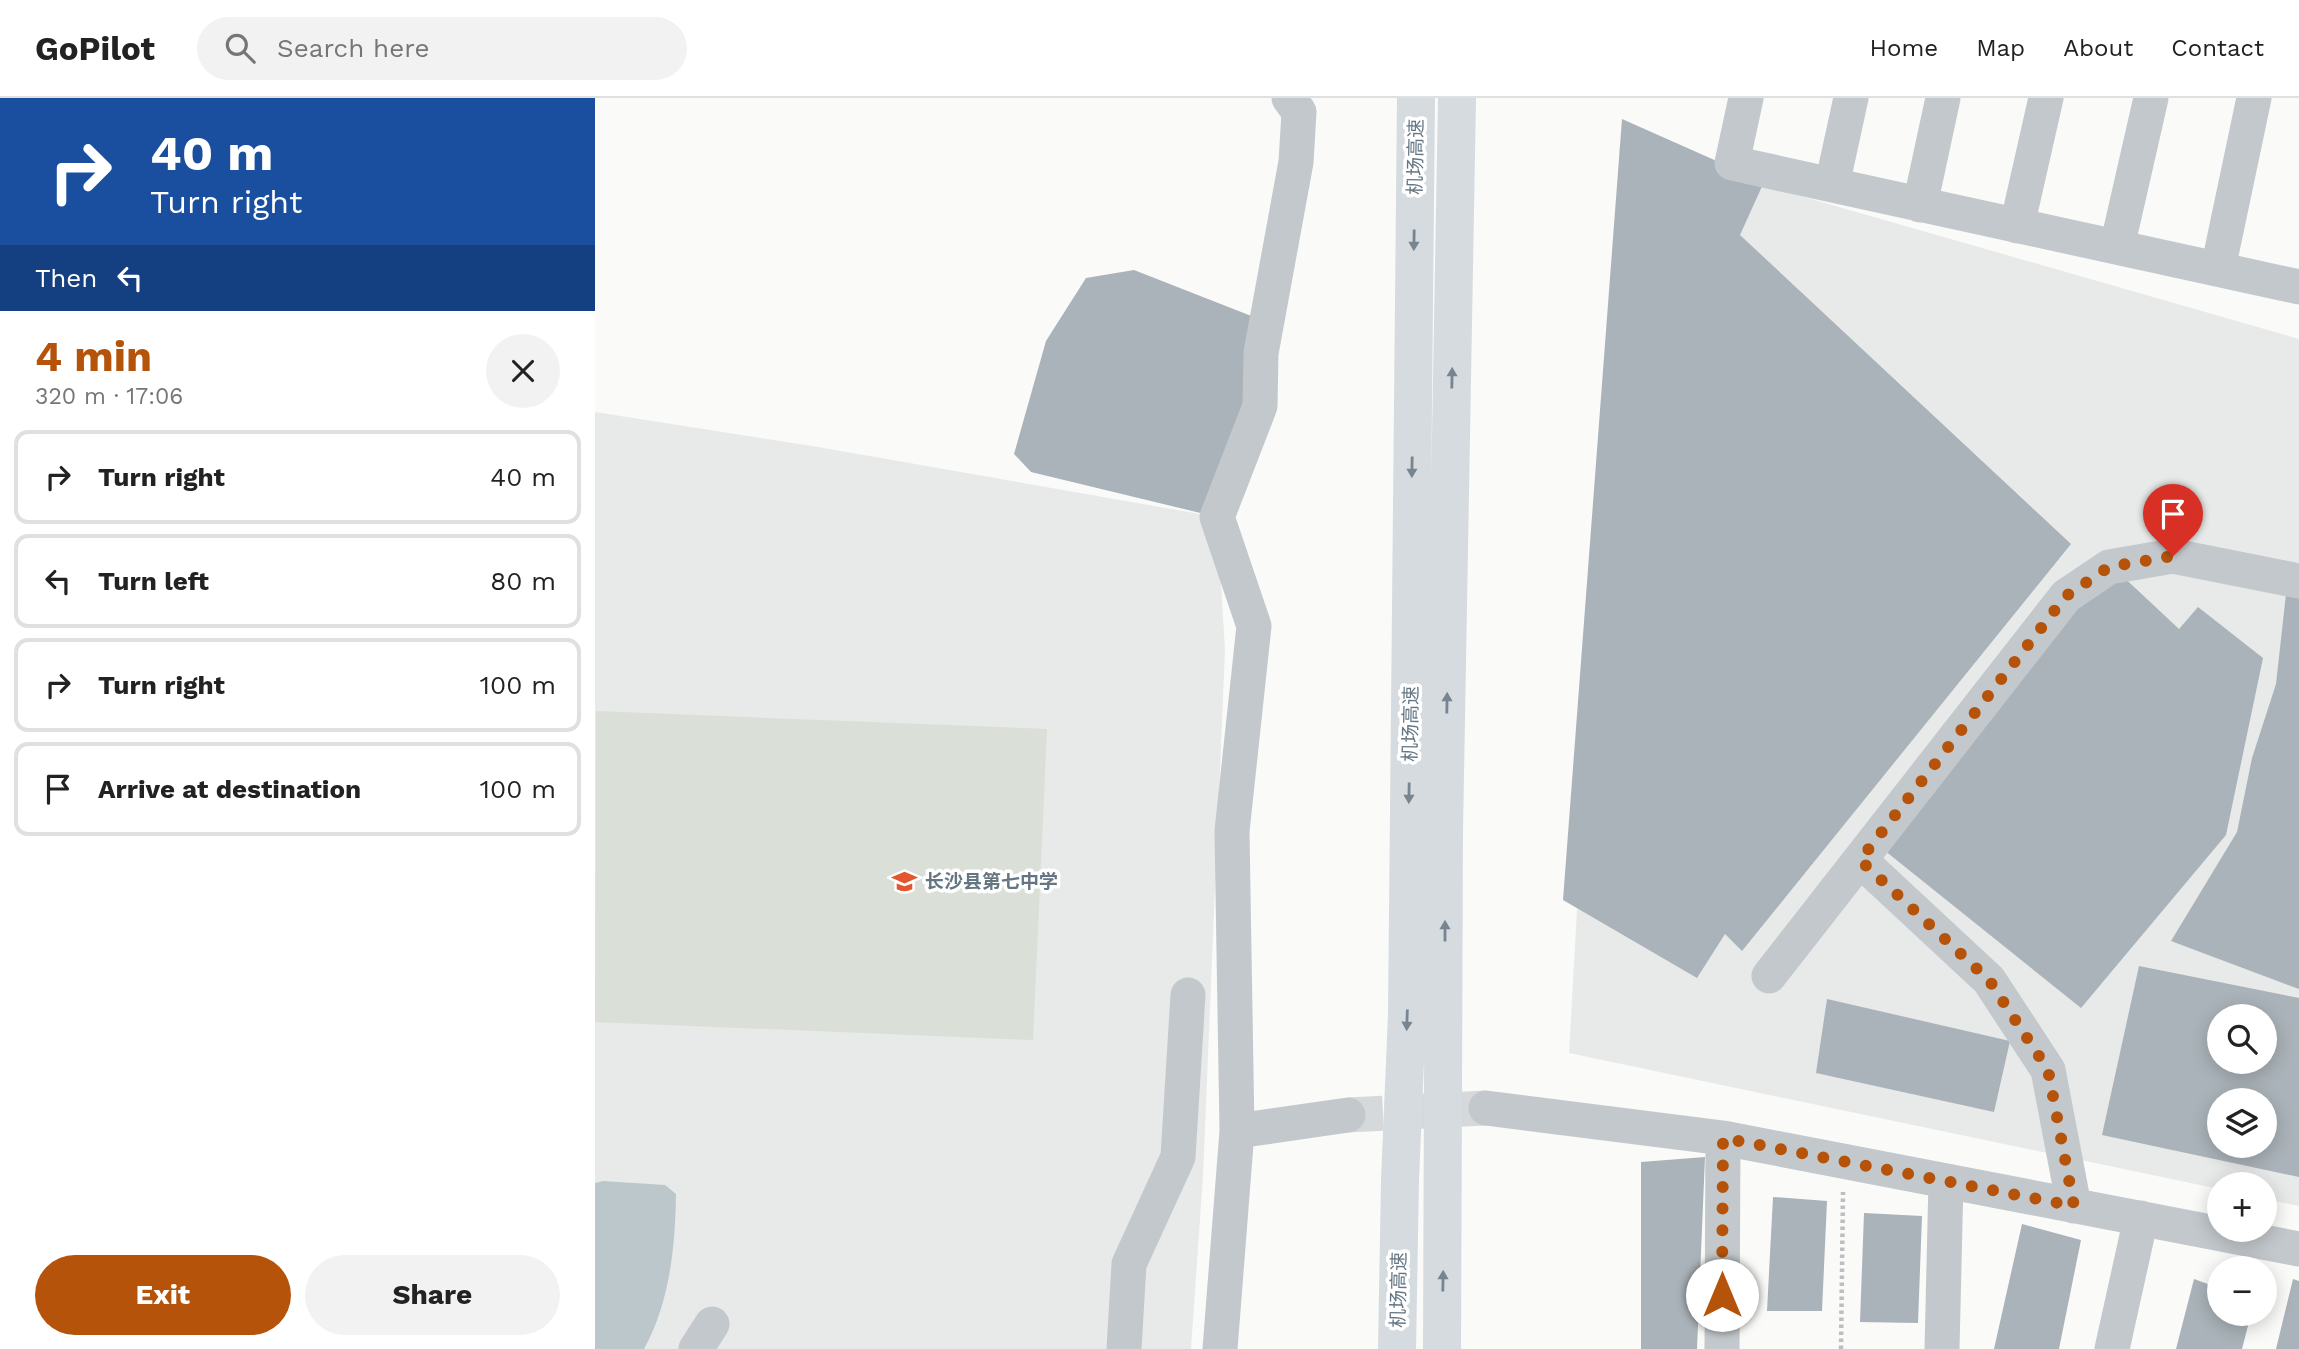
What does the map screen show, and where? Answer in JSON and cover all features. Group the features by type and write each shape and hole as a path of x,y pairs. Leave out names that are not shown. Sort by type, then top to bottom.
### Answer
{"highway":[{"name":"机场高速","path":"1397,1349 1407,1015 1416,98"},
{"name":"机场高速","path":"1442,1349 1444,831 1457,98"}],"street":[{"path":"1220,1349 1237,1131 1232,831 1254,626 1217,517 1260,406 1261,353 1296,162 1299,112 1289,98"},
{"path":"1746,98 1732,163 2299,287"},
{"path":"1832,185 1851,98"},
{"path":"1920,205 1943,98"},
{"path":"2017,226 2046,98"},
{"path":"2117,247 2151,98"},
{"path":"2218,270 2254,98"},
{"path":"1769,976 2066,596 2109,567 2173,556 2299,580"},
{"path":"1860,860 1989,980 2048,1070 2074,1206"},
{"path":"1124,1349 1129,1264 1178,1157 1188,995"},
{"path":"1486,1108 1723,1138 2299,1249"},
{"path":"1237,1131 1348,1115"},
{"path":"1722,1349 1723,1138"},
{"path":"1943,1349 1946,1181"},
{"path":"2112,1349 2141,1218"}],"path":[{"path":"1841,1349 1843,1161"}],"shaded area":[{"path":"1620,144 2299,339 2299,1206 2277,1201 2277,1172 2207,1172 2207,1186 1569,1053"},
{"name":"长沙县第七中学","path":"595,412 818,447 1217,517 1225,650 1203,1176 1191,1349 595,1349"},
{"path":"596,711 1047,729 1033,1040 595,1022"},
{"path":"603,1181 665,1185 676,1194 669,1274 660,1312 644,1349 595,1349 595,1183"}],"building":[{"path":"1622,119 1764,182 1740,235 2071,544 1742,951 1725,934 1697,978 1563,900"},
{"path":"1134,270 1259,319 1261,353 1217,517 1031,472 1014,454 1046,341 1086,278"},
{"path":"2101,556 2179,629 2198,607 2263,658 2226,835 2081,1008 1874,842"},
{"path":"2287,585 2299,587 2299,989 2171,941 2237,832 2252,758 2276,684"},
{"path":"2139,966 2299,998 2299,1177 2210,1158 2277,1158 2277,1088 2207,1088 2207,1157 2102,1135"},
{"path":"1827,999 2010,1041 1994,1112 1816,1073"},
{"path":"1705,1157 1697,1349 1641,1349 1641,1162"},
{"path":"1773,1197 1827,1201 1822,1311 1767,1311"},
{"path":"1864,1213 1922,1216 1918,1323 1860,1322"},
{"path":"2022,1224 2081,1240 2059,1349 1994,1349"},
{"path":"2194,1279 2207,1284 2207,1326 2248,1326 2242,1349 2176,1349"},
{"path":"2293,1279 2299,1281 2299,1349 2276,1349"}],"tunnel":[{"path":"1348,1115 1486,1108"}],"place":[{"name":"长沙县第七中学","path":"905,881"}],"route":[{"path":"1722,1295 1723,1138 2074,1206 2048,1070 1989,980 1860,860 2066,596 2109,567 2173,556"}]}
